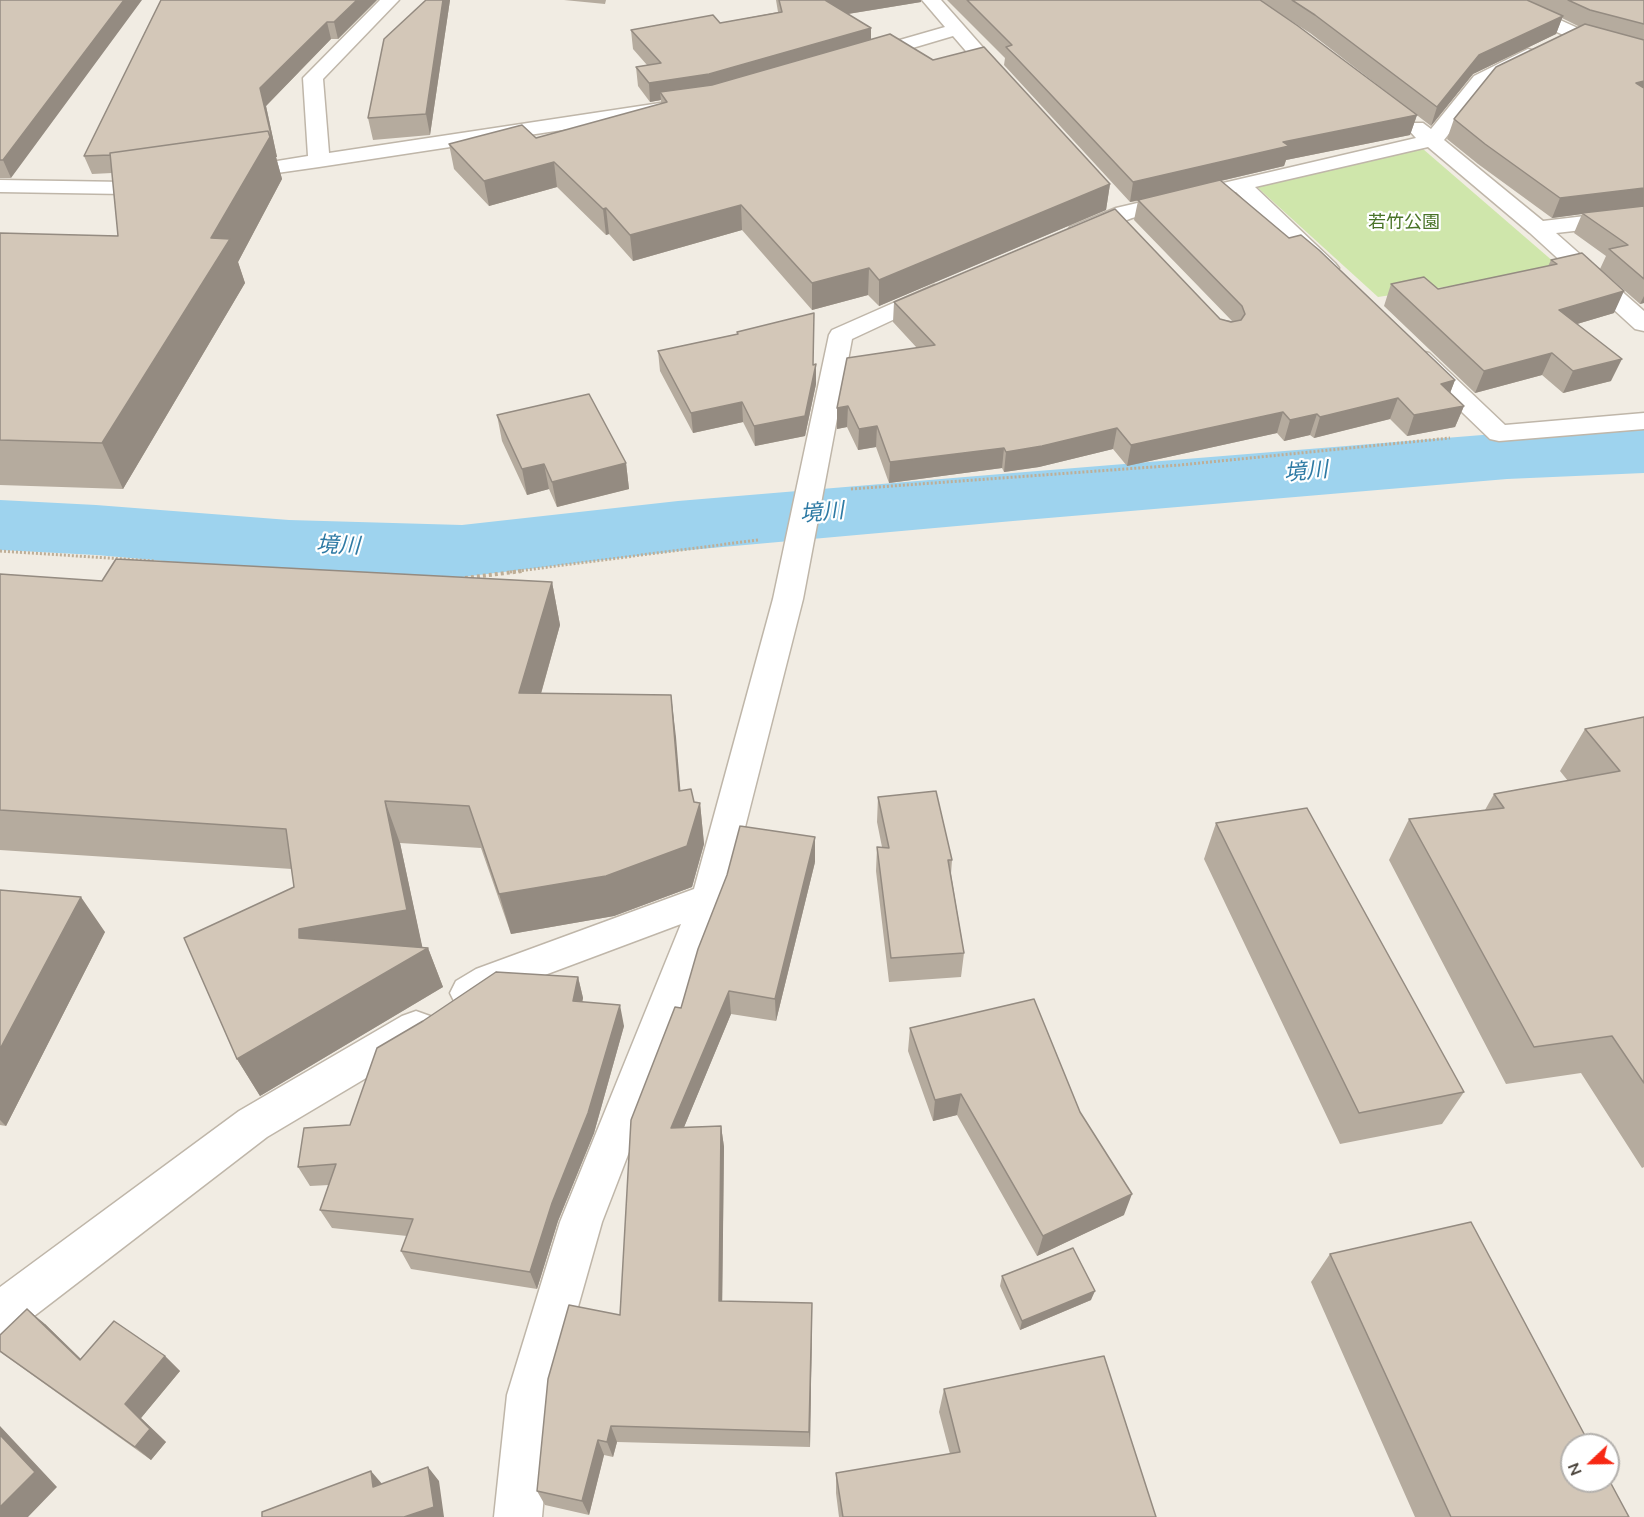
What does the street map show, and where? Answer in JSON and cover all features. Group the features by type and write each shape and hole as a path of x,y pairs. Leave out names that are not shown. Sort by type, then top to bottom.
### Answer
{"street":[{"path":"319,161 313,78 390,0"},
{"path":"931,0 955,30 1020,100"},
{"path":"1501,0 1576,34 1644,53"},
{"path":"845,62 955,30"},
{"path":"1062,239 1120,215 1240,184 1433,140 1481,80 1576,34"},
{"path":"216,176 690,104"},
{"path":"1405,118 1538,228 1644,324"},
{"path":"0,186 125,188 182,180"},
{"path":"1240,184 1343,284"},
{"path":"1538,228 1644,216"},
{"path":"518,1517 530,1395 581,1221 710,898 788,599 841,335 955,283"},
{"path":"1404,342 1498,433 1644,421"},
{"path":"0,1314 253,1124 416,1028 489,980 710,898"}],"path":[{"path":"809,496 1180,465 1498,433"},
{"path":"460,578 801,535"},
{"path":"0,551 165,561"}],"green space":[{"name":"若竹公園","path":"1423,149 1562,269 1378,297 1257,187"}],"building":[{"path":"0,0 124,0 3,160 0,160"},
{"path":"161,0 357,0 334,22 327,22 260,88 272,139 268,131 110,153 110,155 84,156"},
{"path":"426,0 443,0 426,114 368,118 384,39"},
{"path":"779,0 825,0 871,28 709,74 649,83 636,67 661,63 631,30 713,15 720,23 782,12"},
{"path":"967,0 1260,0 1417,115 1283,142 1289,146 1133,182 1006,47 1012,45"},
{"path":"1292,0 1527,0 1563,16 1479,55 1437,107"},
{"path":"1568,0 1644,0 1644,24 1590,10"},
{"path":"1585,24 1644,40 1644,81 1636,83 1644,88 1644,188 1560,198 1454,119 1496,67"},
{"path":"890,34 933,60 984,47 1110,184 879,280 869,268 812,283 741,205 630,235 606,208 603,209 554,162 484,181 449,144 522,125 536,138 667,102 660,92 712,85"},
{"path":"268,131 270,137 211,238 230,239 102,443 0,440 0,233 118,236 110,153"},
{"path":"1220,180 1289,238 1301,235 1319,250 1455,380 1441,384 1464,406 1414,415 1398,398 1320,417 1317,414 1290,420 1283,412 1131,445 1117,428 1006,452 1004,448 890,462 877,426 859,429 848,406 837,408 847,358 935,345 894,302 1115,209 1220,319 1231,322 1241,320 1245,314 1242,306 1138,200"},
{"path":"1644,206 1644,279 1609,249 1628,245 1582,213"},
{"path":"1582,253 1624,291 1559,310 1622,359 1573,371 1552,353 1484,371 1391,284 1424,277 1438,289 1557,264 1551,260"},
{"path":"814,313 813,365 816,364 805,416 754,426 742,402 691,413 658,351 738,334 737,332"},
{"path":"589,394 626,463 552,482 544,464 522,469 497,415"},
{"path":"116,559 552,582 519,693 671,695 679,791 691,789 694,802 700,803 687,846 606,876 499,894 469,806 385,801 407,910 299,929 299,938 428,948 237,1059 184,938 294,887 286,829 0,810 0,574 102,581"},
{"path":"1644,717 1644,1083 1612,1036 1534,1047 1409,819 1504,808 1494,794 1620,771 1585,729"},
{"path":"936,791 952,860 948,860 964,953 891,958 877,847 889,848 878,797"},
{"path":"1307,808 1464,1092 1359,1113 1216,823"},
{"path":"740,826 815,837 775,999 729,991 671,1128 721,1126 719,1301 812,1303 809,1432 611,1426 607,1442 598,1440 582,1501 537,1491 548,1379 569,1305 620,1315 631,1120 675,1007 681,1008 698,949 727,875"},
{"path":"0,890 81,897 0,1049"},
{"path":"496,972 578,977 573,1001 620,1005 588,1113 552,1203 530,1272 401,1251 413,1219 320,1210 336,1164 298,1167 304,1128 350,1125 377,1048 423,1021"},
{"path":"1034,999 1080,1112 1132,1194 1043,1236 961,1094 935,1100 910,1028"},
{"path":"1471,1222 1584,1433 1560,1433 1560,1493 1616,1493 1629,1517 1451,1517 1330,1254"},
{"path":"1073,1248 1095,1291 1022,1321 1002,1276"},
{"path":"27,1309 80,1360 114,1321 165,1356 125,1404 150,1429 135,1447 0,1351 0,1335"},
{"path":"1104,1356 1156,1517 843,1517 836,1473 960,1452 944,1389"},
{"path":"0,1435 35,1472 0,1507"},
{"path":"428,1467 434,1507 404,1517 262,1517 262,1512 371,1471 373,1487"}],"waterway":[{"name":"境川","path":"0,525 96,530 289,546 462,551 678,526 1013,497 1507,456 1644,451"}]}
